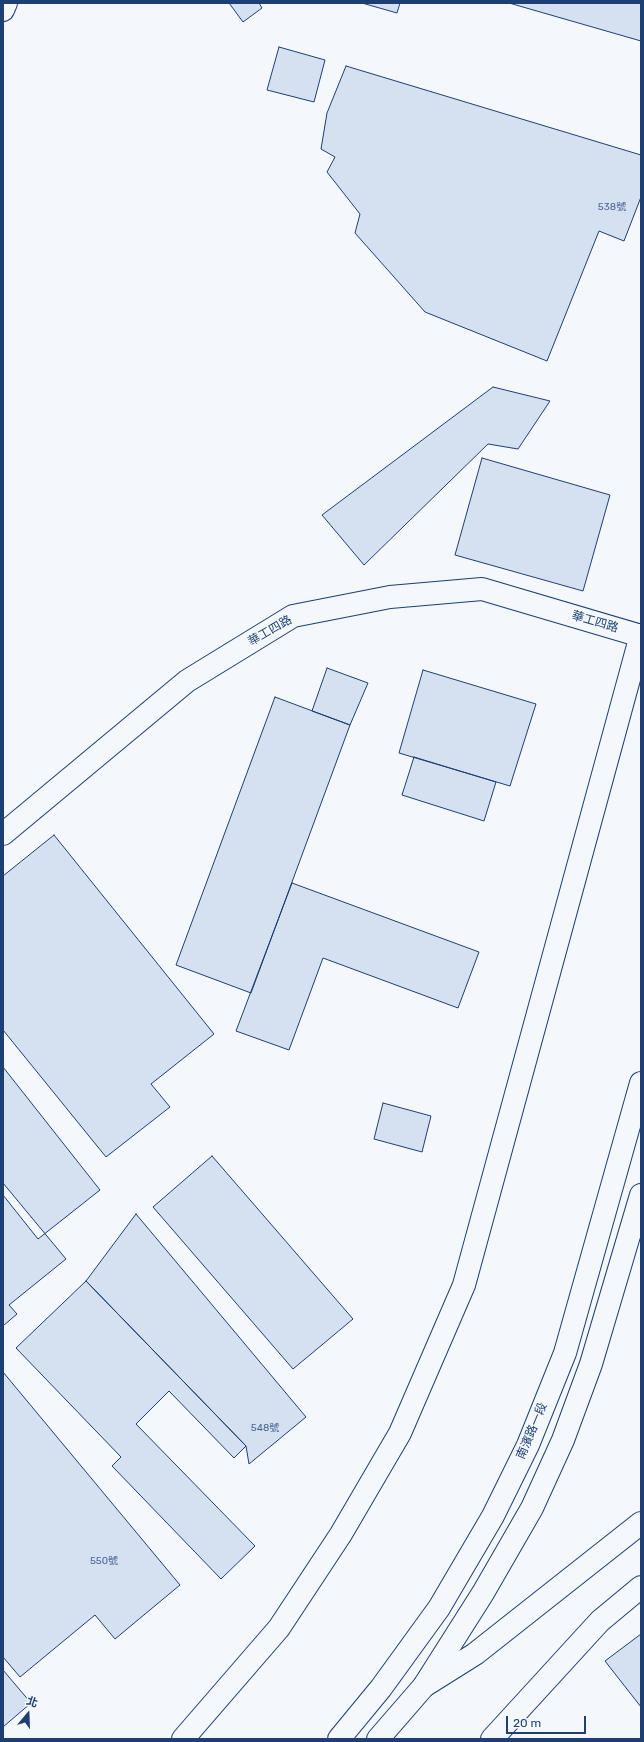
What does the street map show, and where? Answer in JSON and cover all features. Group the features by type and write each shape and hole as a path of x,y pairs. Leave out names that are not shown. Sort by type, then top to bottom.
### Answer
{"street":[{"path":"3,10 6,3"},
{"name":"華工四路","path":"3,834 186,681 293,616 390,597 482,589 641,636"},
{"path":"183,1739 279,1628 341,1534 400,1433 464,1285 641,636"},
{"name":"南濱路一段","path":"339,1739 381,1688 439,1608 492,1516 528,1445 565,1353 641,1083"},
{"path":"378,1739 424,1686 483,1593 532,1508 563,1440 591,1364 641,1195"},
{"path":"424,1686 475,1654 641,1522"},
{"path":"492,1739 600,1621 641,1587"}],"building":[{"path":"229,3 259,3 262,8 243,22"},
{"path":"362,3 400,3 397,13"},
{"path":"509,3 641,3 641,41"},
{"path":"279,47 325,60 314,102 267,90"},
{"path":"346,66 641,155 641,197 624,241 599,231 547,361 425,312 355,233 360,214 327,172 335,157 321,149 327,113"},
{"path":"493,387 550,401 518,449 488,444 364,565 322,515"},
{"path":"482,458 610,495 583,591 455,555"},
{"path":"327,668 368,683 350,725 312,711"},
{"path":"423,670 536,704 510,786 399,753"},
{"path":"275,697 350,725 251,993 176,965"},
{"path":"414,757 496,782 484,821 402,795"},
{"path":"54,835 214,1034 151,1084 170,1107 106,1157 3,1030 3,876"},
{"path":"292,883 479,952 458,1008 323,958 289,1050 236,1031"},
{"path":"3,1067 100,1190 38,1239 3,1195"},
{"path":"383,1103 431,1116 422,1152 374,1139"},
{"path":"212,1156 353,1319 293,1369 153,1207"},
{"path":"3,1183 66,1259 9,1305 17,1314 3,1326"},
{"path":"136,1214 306,1417 249,1464 246,1446 86,1281"},
{"path":"86,1281 246,1446 234,1458 169,1391 136,1424 255,1546 221,1579 112,1466 121,1457 16,1348"},
{"path":"3,1372 180,1585 115,1639 95,1615 20,1677 3,1657"},
{"path":"641,1634 641,1707 605,1661"},
{"path":"3,1670 31,1703 3,1727"}]}
